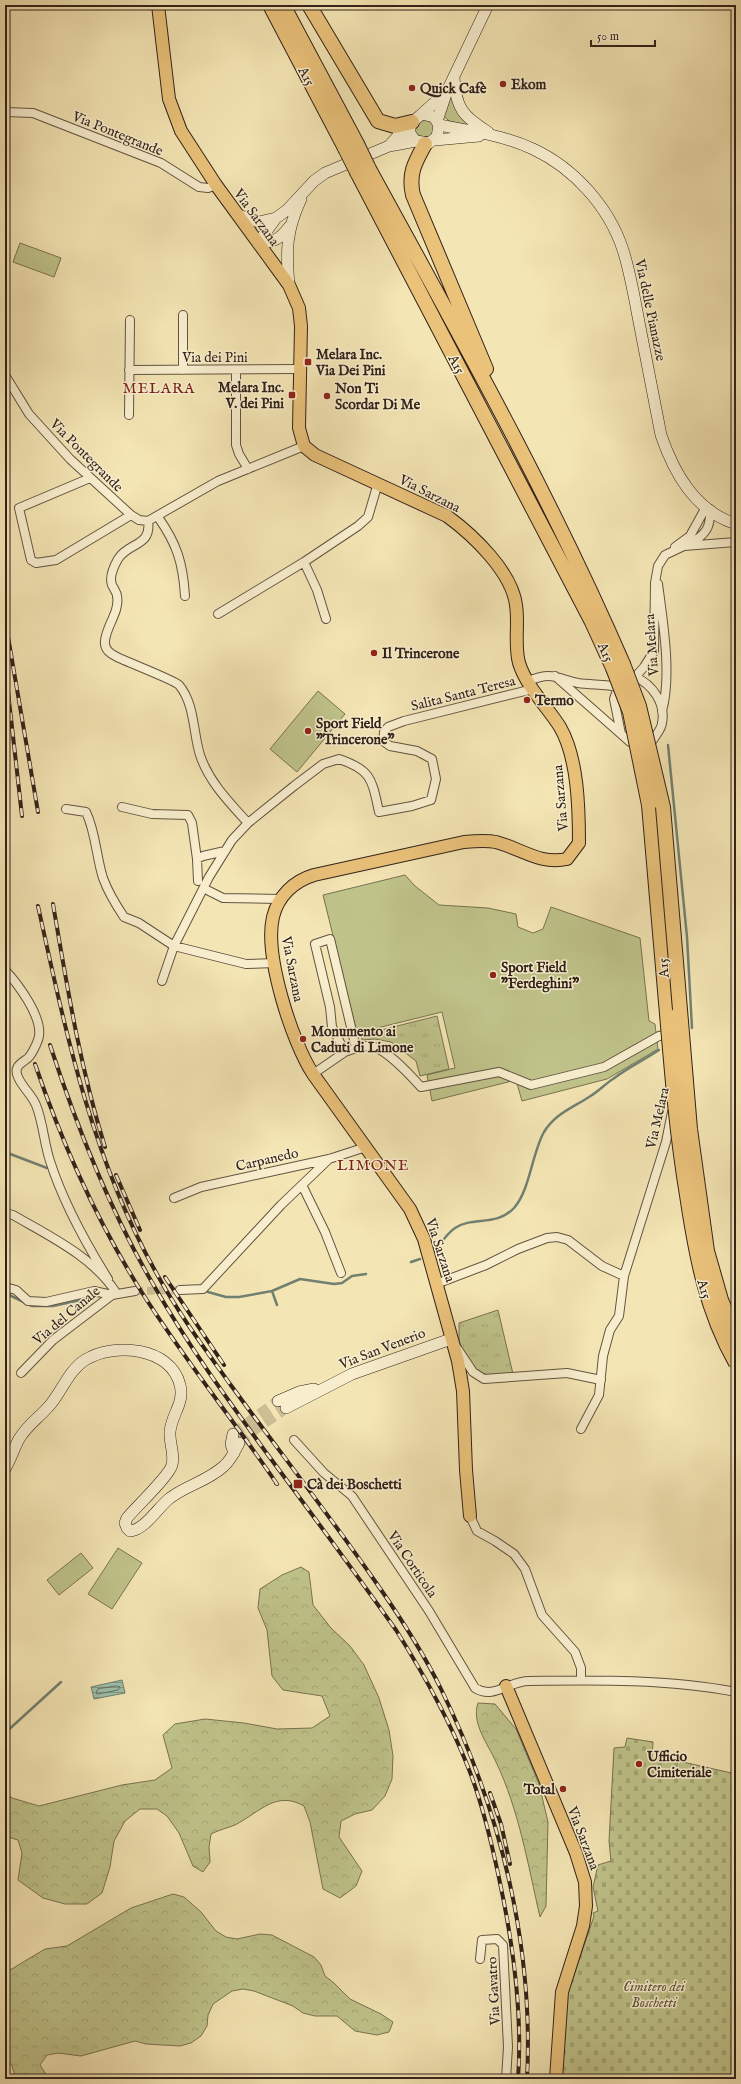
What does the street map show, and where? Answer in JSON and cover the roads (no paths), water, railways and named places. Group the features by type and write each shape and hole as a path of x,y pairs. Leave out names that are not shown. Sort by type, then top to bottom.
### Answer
{"highway":[{"name":"A15","path":"270,5 351,146"},
{"name":"A15","path":"283,5 312,59 362,169 598,620"},
{"path":"290,5 303,30 312,59"},
{"path":"309,5 378,121 395,126 414,122"},
{"path":"425,142 412,168 411,184 413,195 462,309 510,429"},
{"name":"A15","path":"362,169 510,429 618,666 639,706 663,807 690,1129 707,1251 721,1300 736,1335"},
{"name":"A15","path":"618,666 630,712 649,805 677,1136 696,1255 708,1300 724,1343 736,1363"}],"main road":[{"name":"Via Sarzana","path":"158,5 167,83 174,115 181,131 216,185 289,285 295,297 300,314 299,428 304,446 315,456 378,483 447,516 462,526 496,564 512,589 516,606 517,649 519,663 530,685 559,726 568,744 572,764 579,843 567,859 555,862 542,860 494,842 464,842 306,878 287,891 281,899 273,916 270,934 275,963 292,1029 302,1054 313,1074 410,1209 418,1224 458,1361 463,1390 466,1470 470,1516"},
{"name":"Via Sarzana","path":"506,1686 576,1853 584,1882 586,1906 583,1926 562,1992 556,2079"}],"street":[{"name":"Via delle Pianazze","path":"488,5 447,91 438,123 494,135 533,149 556,162 583,185 607,215 623,250 631,278 663,441 670,460 680,478 692,494 708,508 736,524"},
{"name":"Via delle Pianazze","path":"454,78 455,96 459,107 469,120 494,135"},
{"name":"Via delle Pianazze","path":"389,146 447,91"},
{"name":"Via Pontegrande","path":"5,112 33,113 161,163 199,187 208,188 216,185"},
{"path":"430,115 438,123 439,133 425,142 414,122 430,115"},
{"name":"Via delle Pianazze","path":"258,243 276,218 324,173 389,146 494,135"},
{"name":"Via delle Pianazze","path":"289,285 287,246 290,226 304,191"},
{"path":"238,215 259,222 276,218"},
{"name":"Via delle Pianazze","path":"258,243 275,241 282,236 290,226"},
{"path":"183,370 184,315"},
{"path":"129,415 130,320"},
{"name":"Via dei Pini","path":"129,370 300,369"},
{"path":"236,370 236,445 239,454 248,469"},
{"name":"Via Pontegrande","path":"5,375 29,414 90,478 131,516 139,520 148,521"},
{"path":"162,982 174,946 203,887 232,840 248,823 211,779 200,755 193,719 186,698 178,684 109,653 106,648 105,642 116,609 117,596 111,583 115,565 119,556 146,538 150,531 148,521 158,517 194,494 248,469 304,446"},
{"path":"90,478 20,508 31,560 36,563 56,560 131,516"},
{"path":"218,614 304,562 368,517 378,483"},
{"path":"670,551 684,546 706,533 710,520 708,508"},
{"name":"Via Melara","path":"635,676 644,667 654,651 654,599 657,573 661,560 690,536 708,508"},
{"path":"158,517 171,536 184,571 185,596"},
{"path":"684,546 736,542"},
{"path":"304,562 317,590 326,619"},
{"name":"Via Melara","path":"657,573 663,624 667,695 661,714"},
{"path":"530,685 545,675 578,683 618,687"},
{"path":"554,676 630,742 653,740 662,723 655,690 646,681 635,676 622,679 618,687 614,699 621,734"},
{"name":"Salita Santa Teresa","path":"248,823 323,764 339,759 365,771 373,782 379,812 412,806 431,800 436,779 432,759 417,751 390,746 383,741 384,732 388,727 404,721 530,685"},
{"name":"Via Melara","path":"581,1429 599,1396 603,1356 610,1330 619,1316 624,1276 666,1142 678,1086 659,830 650,775 649,761 653,740"},
{"name":"Via Melara","path":"630,742 644,761 650,775"},
{"path":"122,807 152,814 188,815 192,823 197,859 198,881"},
{"path":"66,809 86,812 93,827 94,845 104,879 124,917 139,923 174,946 246,964 275,963"},
{"path":"197,859 202,856 225,851"},
{"path":"209,890 224,898 281,899"},
{"path":"345,1052 332,1027 330,1007 315,944 330,939 356,1048"},
{"path":"5,970 28,1000 39,1031 39,1038 28,1058 20,1061 17,1069 18,1076 36,1105 50,1162 62,1191 93,1255 108,1279 114,1294 94,1292 46,1302 28,1301 16,1290 5,1288"},
{"path":"313,1074 345,1052 356,1048 369,1046 378,1048 386,1054 421,1087 499,1072 531,1085 604,1067 659,1036 674,1033"},
{"name":"Carpanedo","path":"174,1198 201,1187 329,1159 366,1147"},
{"path":"180,1290 203,1289 281,1205 302,1187 329,1159"},
{"path":"302,1187 325,1232 341,1273"},
{"path":"5,1213 19,1219 81,1256 108,1279"},
{"path":"436,1284 486,1265 518,1249 547,1238 557,1237 568,1240 602,1266 624,1276"},
{"name":"Via del Canale","path":"21,1373 54,1340 114,1294 135,1291"},
{"path":"451,1338 474,1372 484,1379 567,1374 601,1380"},
{"name":"Via San Venerio","path":"282,1404 352,1374 451,1338"},
{"path":"5,1469 20,1438 30,1425 50,1405 79,1365 92,1357 128,1350 140,1350 147,1352 169,1367 177,1377 181,1395 180,1405 170,1430 173,1456 172,1465 166,1475 127,1518 125,1523 130,1531 139,1528 170,1498 213,1476 234,1454 236,1438"},
{"name":"Via Corticola","path":"294,1440 324,1473 352,1496 429,1611 475,1688 483,1693 492,1692 506,1686 525,1681 581,1680 696,1685 736,1692"},
{"path":"470,1516 477,1531 514,1554 525,1569 542,1615 574,1652 581,1668 581,1680"},
{"name":"Via Gavatro","path":"480,1959 482,1940 497,1939 503,1945 508,2047 506,2079"}],"water":[{"path":"122,1680 125,1693 94,1699 91,1687"}],"waterway":[{"path":"668,745 687,937 692,1028"},
{"path":"434,1253 446,1236 462,1224 492,1220 507,1214 514,1208 524,1191 536,1150 544,1132 553,1120 592,1095 624,1071 659,1050"},
{"path":"5,1152 47,1168"},
{"path":"411,1262 420,1259"},
{"path":"208,1292 226,1297 239,1297 272,1291 300,1279 334,1284 342,1283 352,1276 366,1274"},
{"path":"272,1291 277,1305"},
{"path":"5,1293 32,1306 53,1306 99,1296"},
{"path":"5,1733 61,1682"}],"tunnel":[{"path":"135,1291 180,1290"},
{"path":"233,1434 278,1401"},
{"path":"239,1443 255,1429 286,1408"}],"railway":[{"path":"5,619 38,812"},
{"path":"5,665 22,816"},
{"path":"53,904 81,1057 105,1147"},
{"path":"38,906 59,1002 84,1096 99,1143 135,1233 166,1290 192,1331 341,1533 403,1622 434,1675 462,1735 496,1830 509,1879 525,1978 528,2029 527,2079"},
{"path":"50,1045 71,1106 95,1167 122,1227 153,1284 223,1393 396,1630 453,1731 473,1780 486,1821 509,1927 518,2003 518,2079"},
{"path":"35,1064 57,1123 82,1181 95,1209 125,1264 157,1316 277,1484 276,1483"},
{"path":"116,1175 140,1230"},
{"path":"165,1277 224,1365"},
{"path":"490,1793 501,1824 510,1864"}],"place":[{"name":"Ekom","path":"503,84"},
{"name":"Quick Cafè","path":"412,88"},
{"name":"Melara Inc. Via Dei Pini","path":"308,362"},
{"name":"Melara Inc. V. dei Pini","path":"292,395"},
{"name":"Non Ti Scordar Di Me","path":"327,396"},
{"name":"Il Trincerone","path":"374,653"},
{"name":"Termo","path":"527,700"},
{"name":"Sport Field \"Trincerone\"","path":"308,731"},
{"name":"Sport Field \"Ferdeghini\"","path":"493,975"},
{"name":"Monumento ai Caduti di Limone","path":"303,1039"},
{"name":"Cà dei Boschetti","path":"298,1484"},
{"name":"Ufficio Cimiteriale","path":"639,1764"},
{"name":"Total","path":"563,1789"}],"district":[{"name":"MELARA","path":"159,388"},
{"name":"LIMONE","path":"373,1165"}],"park label":[{"name":"Cimitero dei Boschetti","path":"654,1994"}]}
